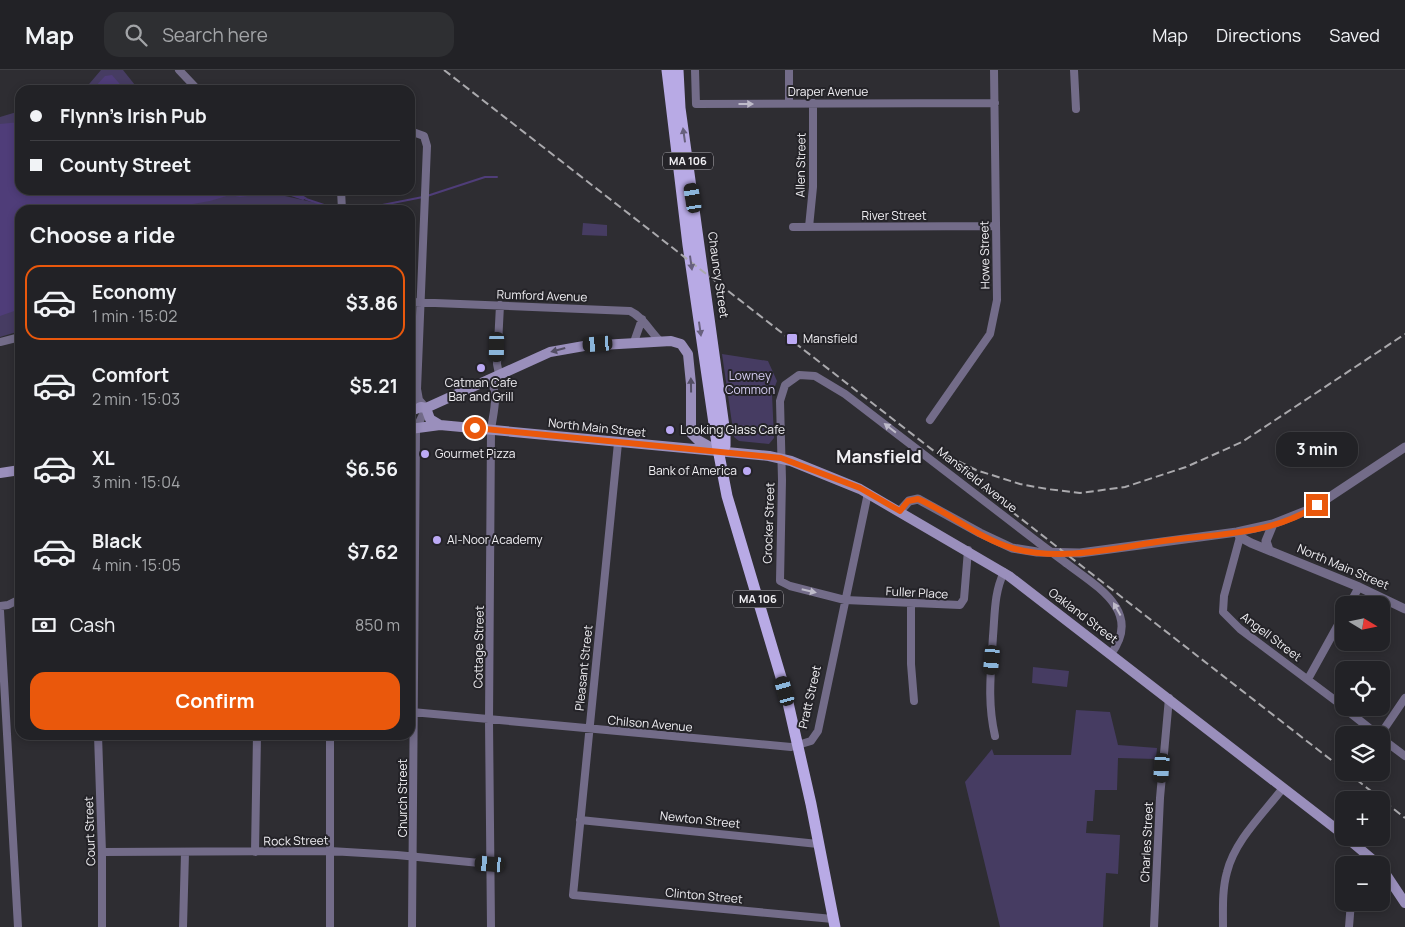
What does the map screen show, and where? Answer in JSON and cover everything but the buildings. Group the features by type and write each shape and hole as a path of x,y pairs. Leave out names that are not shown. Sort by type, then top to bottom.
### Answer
{"main road":[{"name":"Chauncy Street","path":"667,70 688,245 716,439 729,503 785,691 798,745"},
{"name":"Chauncy Street","path":"678,70 680,108 725,434 725,446 720,452"},
{"path":"415,409 421,407 426,408 550,352 566,348 659,340 677,342 685,347 688,354 692,384 691,433 682,444 667,447"},
{"path":"426,408 430,419 440,425"},
{"name":"North Main Street","path":"415,429 440,425 781,458"},
{"path":"691,433 698,440 720,452"},
{"name":"Oakland Street","path":"781,458 868,493 1004,572 1335,828"},
{"path":"0,473 15,471"},
{"name":"Pratt Street","path":"798,745 834,923"},
{"path":"1356,846 1368,856"},
{"path":"1390,882 1405,903"}],"street":[{"path":"179,70 193,85"},
{"name":"Draper Avenue","path":"696,70 696,104 994,103"},
{"path":"789,70 789,104"},
{"name":"Howe Street","path":"930,420 990,334 997,300 994,70"},
{"path":"1074,70 1076,109"},
{"name":"Allen Street","path":"809,228 813,187 814,103"},
{"path":"415,133 424,136 426,141 416,389 419,400 426,408 415,426"},
{"name":"River Street","path":"793,227 996,226"},
{"name":"Rumford Avenue","path":"415,302 630,311 642,319"},
{"name":"Cottage Street","path":"491,927 489,721 491,430 496,393 494,377 497,364 500,305"},
{"path":"642,319 659,340"},
{"path":"634,342 642,319"},
{"path":"0,342 15,338"},
{"name":"Mansfield Avenue","path":"781,458 780,401 782,392 792,379 799,375 815,376 846,394 1108,597 1119,610 1122,622 1121,637 1112,654"},
{"name":"Pleasant Street","path":"573,895 618,443"},
{"path":"900,511 908,501 918,499 996,542 1012,548 1037,552 1080,552 1239,534 1273,524 1313,508 1405,447"},
{"name":"Crocker Street","path":"781,458 780,581 790,586 845,600"},
{"name":"Pratt Street","path":"798,745 811,741 817,735 868,493"},
{"path":"1269,550 1266,541 1273,524"},
{"name":"North Main Street","path":"1239,534 1269,550 1359,587 1405,609"},
{"name":"Angell Street","path":"1239,534 1222,604 1223,612 1240,628 1335,701"},
{"name":"Fuller Place","path":"845,600 947,606 962,604 968,550"},
{"path":"995,736 990,713 989,686 994,604 997,586 1004,572"},
{"path":"1354,596 1359,587"},
{"path":"0,606 15,602"},
{"path":"911,604 911,664 914,701"},
{"path":"0,611 4,756 18,927"},
{"path":"1308,679 1335,630"},
{"name":"Charles Street","path":"1154,927 1160,798 1169,698"},
{"path":"1387,726 1405,698"},
{"name":"Chilson Avenue","path":"415,712 489,721 791,747 798,745"},
{"name":"Angell Street","path":"1354,716 1367,726"},
{"name":"Court Street","path":"98,740 102,852 102,927"},
{"path":"255,852 257,740"},
{"path":"330,740 330,927"},
{"name":"Church Street","path":"412,740 412,927"},
{"name":"Angell Street","path":"1390,744 1405,756"},
{"path":"1223,927 1224,888 1230,862 1243,839 1283,788"},
{"name":"Newton Street","path":"580,820 818,844"},
{"name":"Rock Street","path":"102,852 330,851 490,864"},
{"path":"183,927 185,853"},
{"name":"Clinton Street","path":"573,895 834,923"},
{"path":"1348,927 1350,911"}],"green space":[{"path":"101,70 123,70 135,85 88,85"},
{"path":"15,112 15,195 284,195 326,205 15,205 15,332 0,337 0,117"},
{"path":"583,223 607,225 607,236 582,235"},
{"name":"Lowney Common","path":"722,354 768,361 777,381 772,394 774,438 769,444 739,441 734,437"},
{"path":"1033,667 1069,671 1067,687 1032,683"},
{"path":"1076,710 1110,712 1118,745 1157,748 1156,759 1118,758 1117,790 1095,790 1093,821 1087,821 1086,833 1120,835 1118,874 1106,873 1103,927 1000,927 965,782 992,749 994,755 1071,755"}],"shaded area":[{"path":"112,75 121,85 97,85 105,76"},
{"path":"15,122 15,195 230,195 187,205 15,205 15,311 0,316 0,124"},
{"path":"230,195 256,195 240,197"},
{"path":"288,195 302,195 307,198 303,200"}],"waterway":[{"path":"427,196 485,177 497,177"},
{"path":"382,205 423,197"},
{"path":"306,199 324,205"}],"railway":[{"path":"444,70 1335,763"},
{"path":"948,456 976,470 1020,484 1047,489 1080,493 1125,487 1186,467 1242,442 1405,334"},
{"path":"1358,781 1405,818"}],"place":[{"name":"Mansfield","path":"792,339"},
{"name":"Catman Cafe Bar and Grill","path":"481,368"},
{"name":"Looking Glass Cafe","path":"670,430"},
{"name":"Gourmet Pizza","path":"425,454"},
{"name":"Bank of America","path":"747,471"},
{"name":"Al-Noor Academy","path":"437,540"}],"district":[{"name":"Mansfield","path":"879,457"}],"route":[{"path":"475,428 650,446 737,452 781,458 860,488 900,511 908,501 914,498 924,501 996,542 1012,548 1037,552 1094,551 1262,528 1297,515 1317,505"}]}
